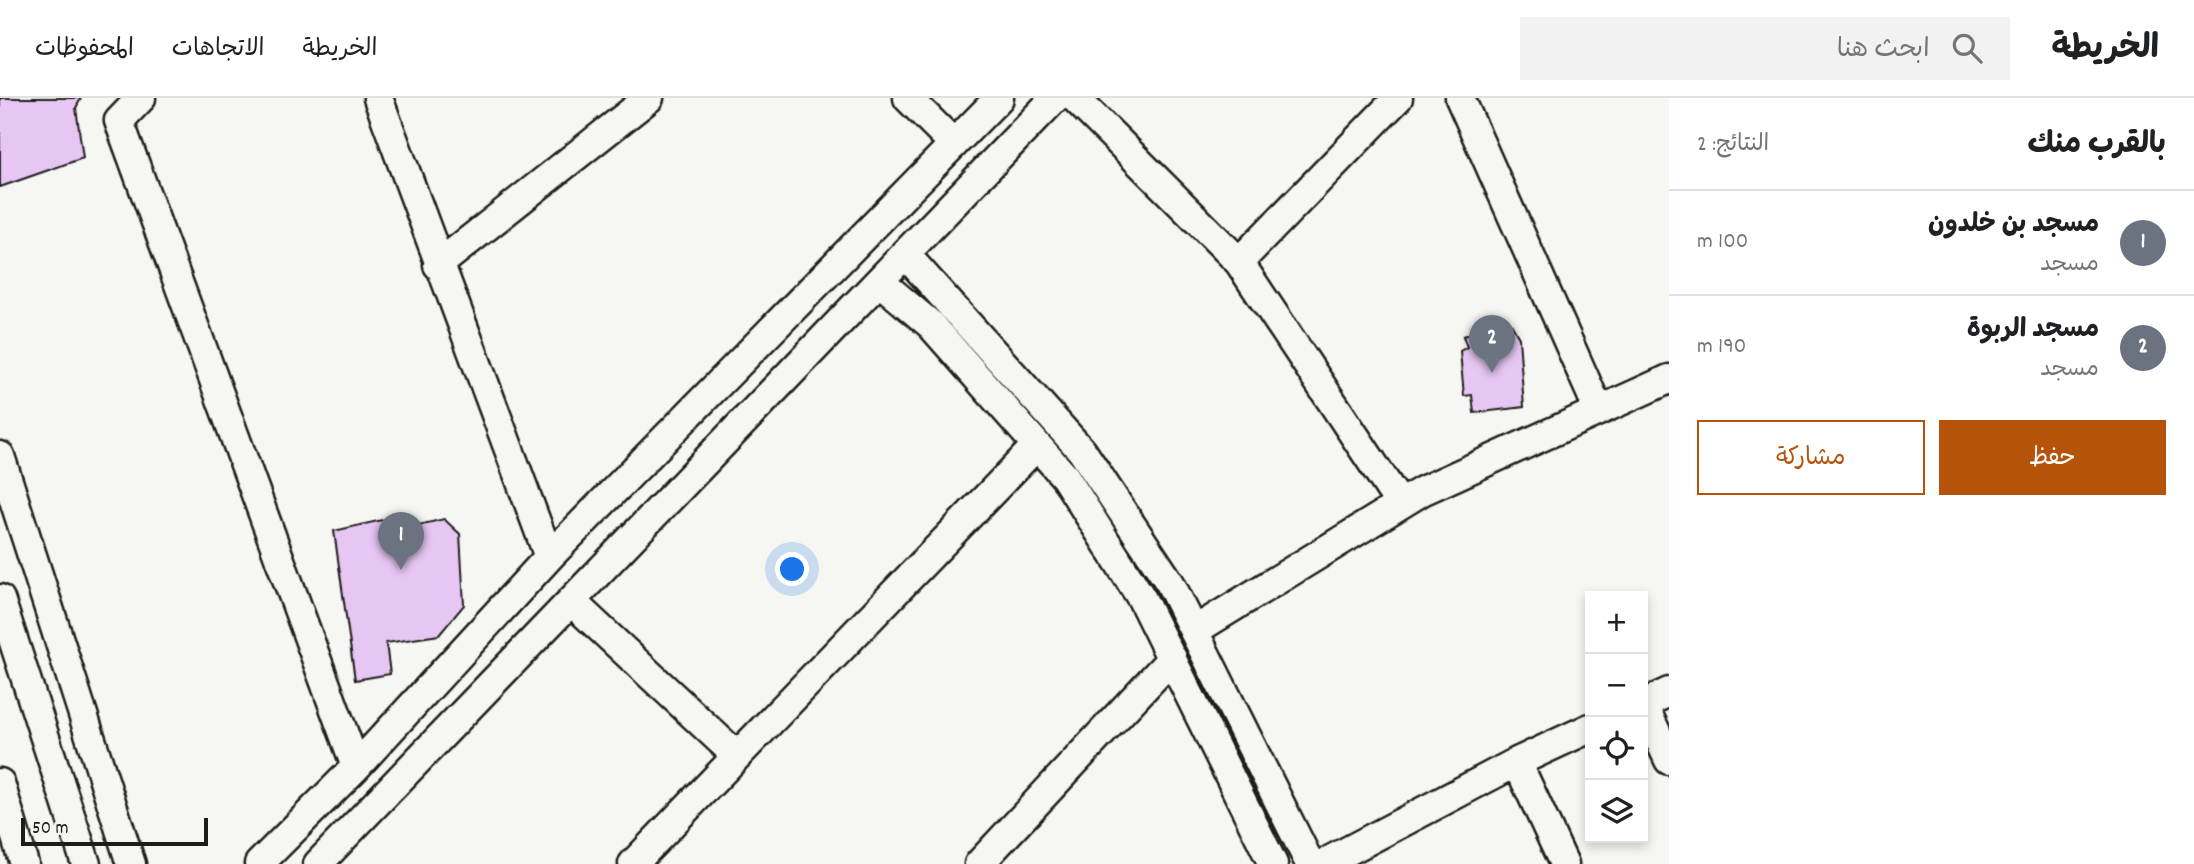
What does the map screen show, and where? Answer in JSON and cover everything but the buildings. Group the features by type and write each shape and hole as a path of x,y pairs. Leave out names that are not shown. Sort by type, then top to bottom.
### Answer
{"street":[{"path":"141,98 119,121 356,767"},
{"path":"378,98 550,558"},
{"path":"439,265 649,98"},
{"path":"908,98 954,144"},
{"path":"259,864 356,767 550,558 999,98"},
{"path":"318,864 1055,98"},
{"path":"1075,98 1239,262 1399,505"},
{"path":"1239,262 1398,98"},
{"path":"1460,98 1599,411"},
{"path":"905,254 1082,452 1170,583 1310,864"},
{"path":"879,281 931,325 1065,477 1142,599 1273,864"},
{"path":"1194,631 1422,491 1669,379"},
{"path":"633,864 1037,445"},
{"path":"0,456 131,864"},
{"path":"0,599 86,864"},
{"path":"572,601 737,755"},
{"path":"990,859 1171,658"},
{"path":"1648,702 1669,692"},
{"path":"1648,715 1669,760"},
{"path":"1323,864 1517,762 1585,730"},
{"path":"1517,762 1564,864"},
{"path":"0,783 7,837 24,864"}],"place":[{"name":"مسجد الربوة","path":"1492,373"},
{"name":"مسجد بن خلدون","path":"401,570"}]}
